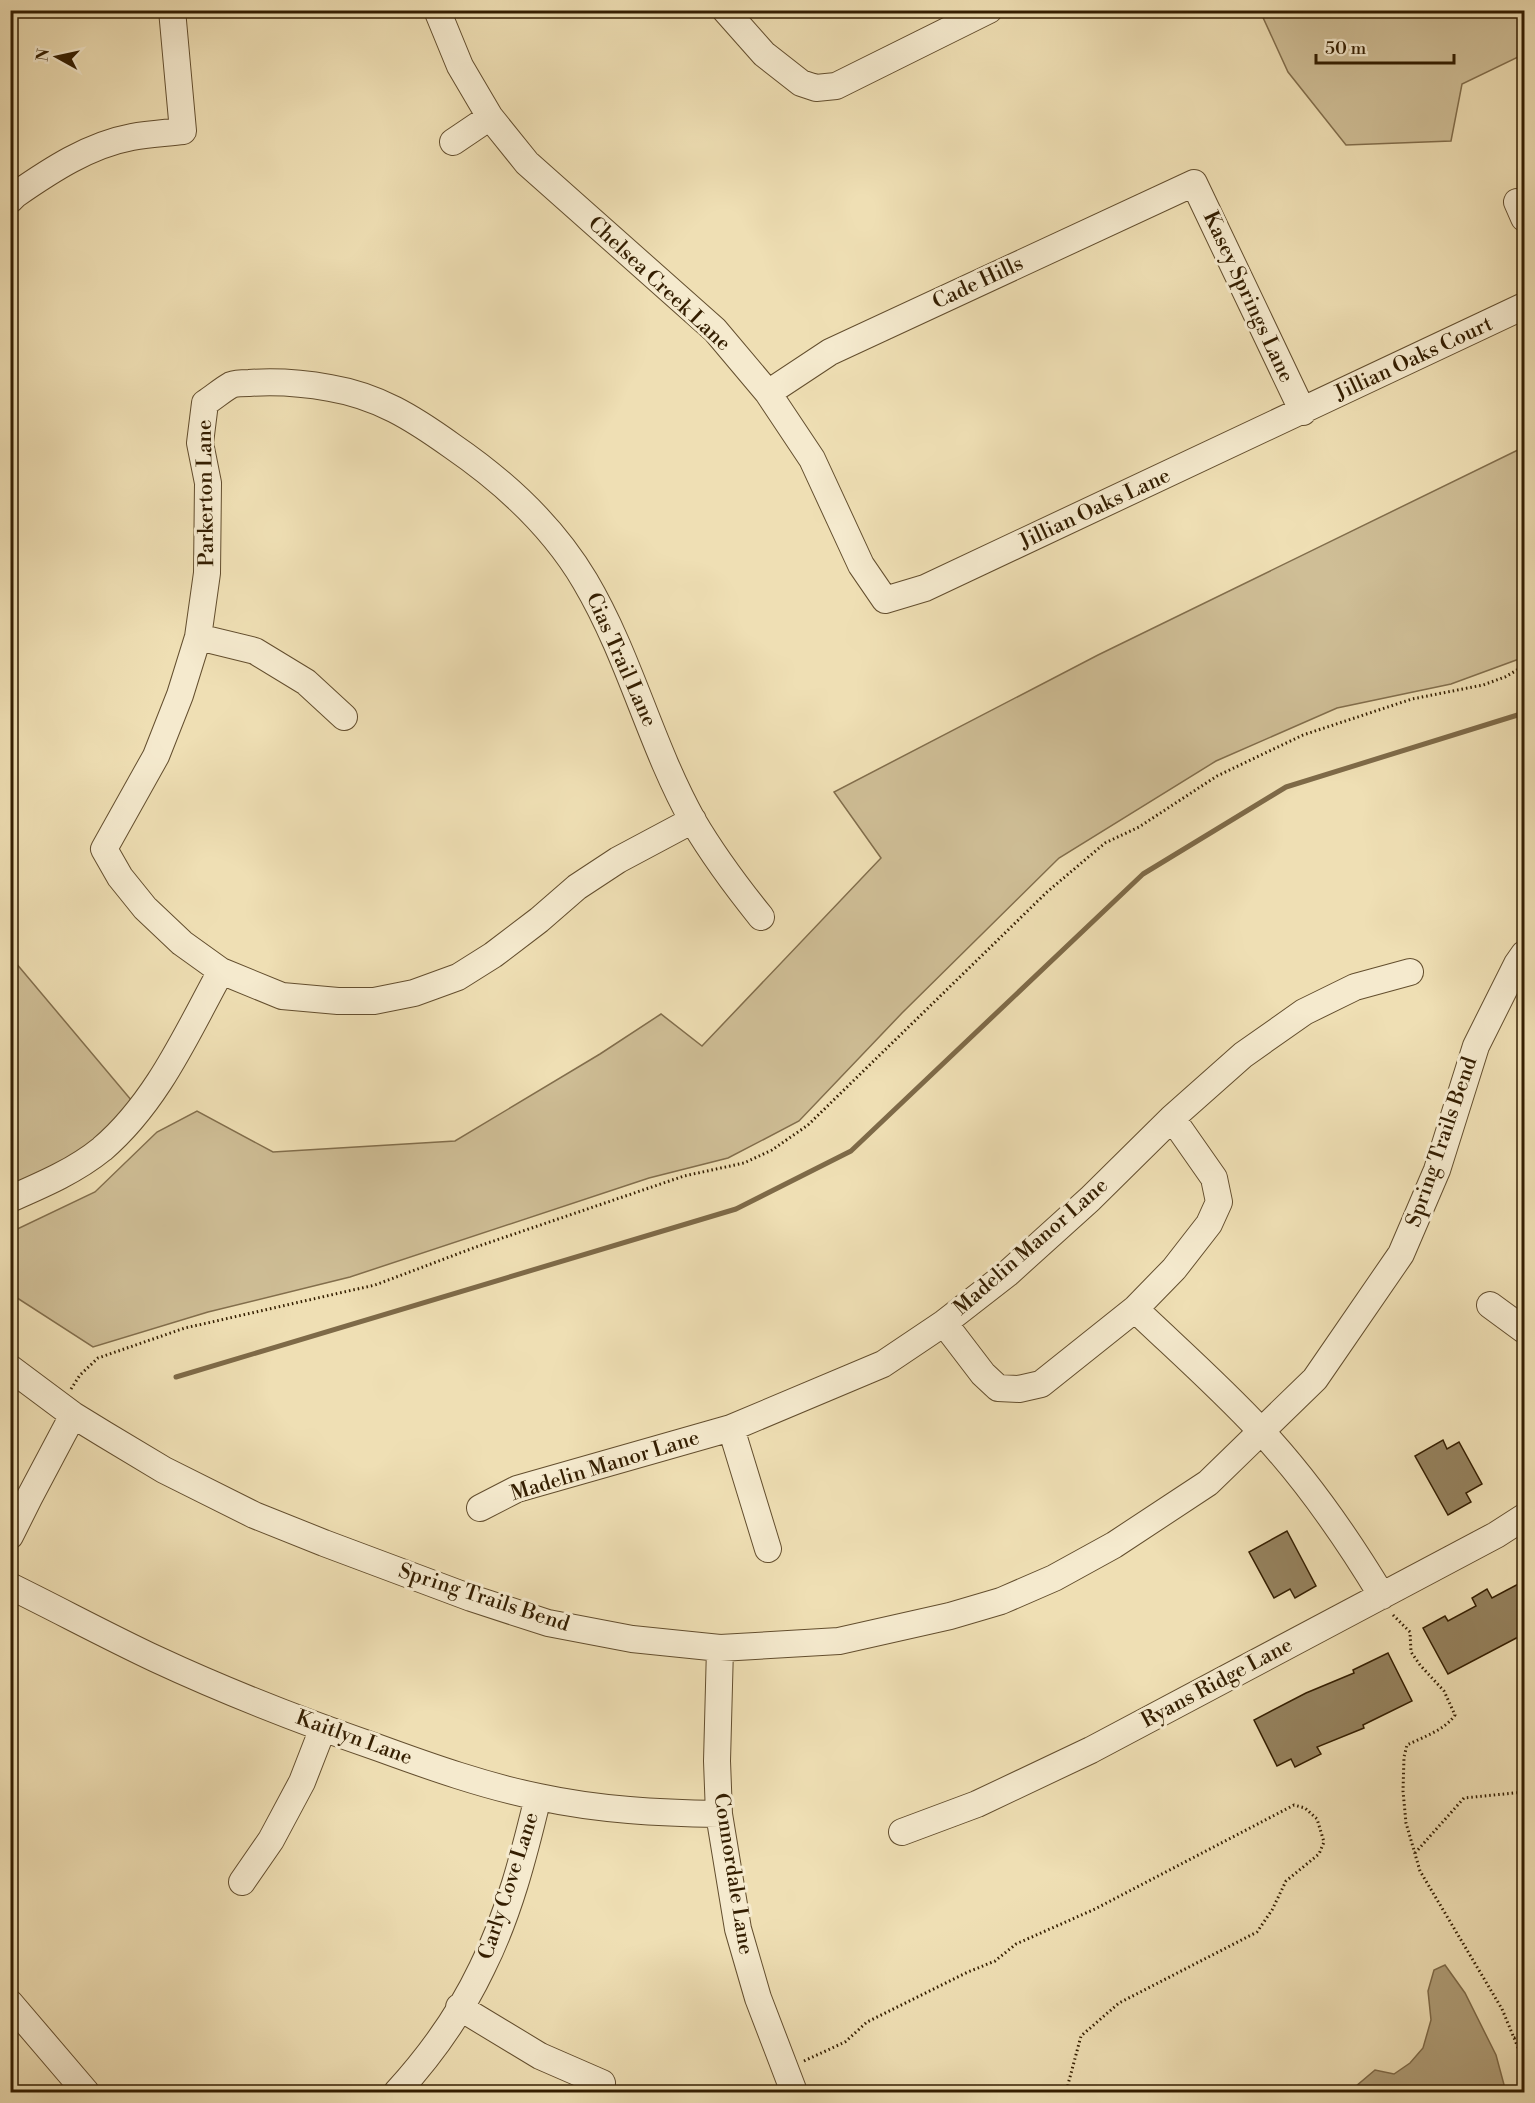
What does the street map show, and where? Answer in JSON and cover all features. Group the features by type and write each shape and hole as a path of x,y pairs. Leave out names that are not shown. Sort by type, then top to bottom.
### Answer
{"street":[{"path":"10,200 57,166 99,147 131,137 183,131 172,10"},
{"name":"Chelsea Creek Lane","path":"437,10 460,66 489,117 527,163 715,330 768,393 812,459 861,565 885,600"},
{"path":"725,10 764,54 801,83 816,88 836,86 989,10"},
{"path":"453,142 489,117"},
{"name":"Cade Hills","path":"768,393 830,352 1194,183"},
{"name":"Kasey Springs Lane","path":"1194,183 1302,411"},
{"name":"Jillian Oaks Court","path":"1302,411 1524,306"},
{"name":"Cias Trail Lane","path":"205,403 233,384 272,381 343,390 378,400 406,415 485,469 547,529 584,579 618,644 665,761 693,820 725,873 761,917"},
{"name":"Parkerton Lane","path":"205,403 200,443 208,483 207,573 198,637 180,695 156,756 104,849 120,877 146,908 182,943 221,971"},
{"name":"Jillian Oaks Lane","path":"885,600 926,588 1302,411"},
{"path":"198,637 255,651 306,682 344,717"},
{"path":"10,1199 70,1172 102,1149 137,1113 167,1069 221,971 282,996 338,1001 374,1001 414,993 458,977 493,956 577,887 618,860 693,820"},
{"name":"Spring Trails Bend","path":"10,1368 67,1411 164,1470 254,1515 324,1544 471,1598 549,1623 632,1639 720,1648 839,1641 950,1616 1001,1601 1054,1578 1114,1545 1208,1483 1315,1379 1401,1254 1437,1170 1476,1046 1524,954"},
{"name":"Madelin Manor Lane","path":"480,1508 517,1490 730,1428 883,1364 944,1323 1007,1274 1090,1199 1172,1118 1243,1055 1304,1012 1355,987 1410,972"},
{"path":"944,1323 983,1374 998,1388 1019,1389 1041,1384 1135,1309 1181,1260 1209,1224 1219,1202 1214,1178 1172,1118"},
{"path":"1490,1305 1524,1330"},
{"path":"1135,1309 1261,1431 1352,1546 1382,1596"},
{"path":"10,1536 67,1411"},
{"path":"730,1428 768,1549"},
{"name":"Ryans Ridge Lane","path":"902,1832 977,1804 1091,1750 1496,1535 1524,1517"},
{"name":"Kaitlyn Lane","path":"10,1586 157,1660 224,1690 424,1764 538,1797 580,1805 650,1813 719,1814"},
{"name":"Connordale Lane","path":"720,1648 717,1761 719,1814 738,1929 758,1998 789,2081"},
{"path":"242,1882 271,1840 302,1782 323,1728"},
{"name":"Carly Cove Lane","path":"397,2092 430,2051 482,1968 523,1860 538,1797"},
{"path":"10,2003 86,2092"},
{"path":"459,2007 540,2056 602,2083"}],"path":[{"path":"67,1411 80,1375 98,1358 185,1329 375,1285 476,1247 684,1176 744,1163 772,1150 808,1125 1047,891 1106,843 1147,821 1217,776 1303,735 1412,699 1483,685 1505,677 1524,666"},
{"path":"1382,1596 1395,1619 1410,1632 1412,1652 1420,1665 1444,1691 1455,1715 1451,1721 1407,1745 1404,1757 1403,1791 1406,1823 1420,1871 1502,2009 1524,2062"},
{"path":"1415,1853 1464,1798 1524,1792"},
{"path":"789,2081 845,2042 867,2022 995,1961 1016,1944 1095,1910 1294,1805 1305,1808 1317,1819 1324,1842 1319,1854 1286,1881 1272,1910 1257,1932 1119,2003 1081,2036 1065,2092"},
{"path":"1514,2038 1524,2036"}],"shaded area":[{"path":"1260,11 1524,11 1524,56 1462,84 1451,141 1346,145 1288,72"},
{"path":"1524,447 1524,655 1519,659 1451,684 1337,708 1216,761 1059,858 902,1013 799,1121 728,1158 649,1178 350,1277 208,1312 93,1347 11,1294 11,1232 95,1192 157,1132 197,1111 273,1152 455,1141 600,1054 661,1014 702,1046 881,858 834,792 1098,655"},
{"path":"10,956 132,1101 111,1126 88,1145 50,1168 10,1187"},
{"path":"1445,1965 1465,1993 1496,2055 1506,2092 1341,2092 1356,2086 1375,2070 1394,2074 1410,2063 1423,2048 1431,2020 1428,1991 1434,1970"}],"building":[{"path":"1443,1440 1447,1449 1459,1442 1482,1484 1466,1493 1471,1502 1448,1515 1415,1456"},
{"path":"1287,1531 1316,1586 1295,1598 1290,1589 1274,1598 1249,1552"},
{"path":"1524,1581 1524,1634 1448,1674 1423,1628 1445,1616 1448,1621 1476,1606 1472,1598 1487,1589 1492,1598"},
{"path":"1388,1653 1412,1701 1363,1725 1364,1728 1317,1747 1321,1754 1295,1767 1291,1759 1277,1766 1254,1720 1306,1693 1354,1673 1353,1670"}],"waterway":[{"path":"176,1377 736,1209 851,1151 1143,874 1286,787 1524,713"}]}
